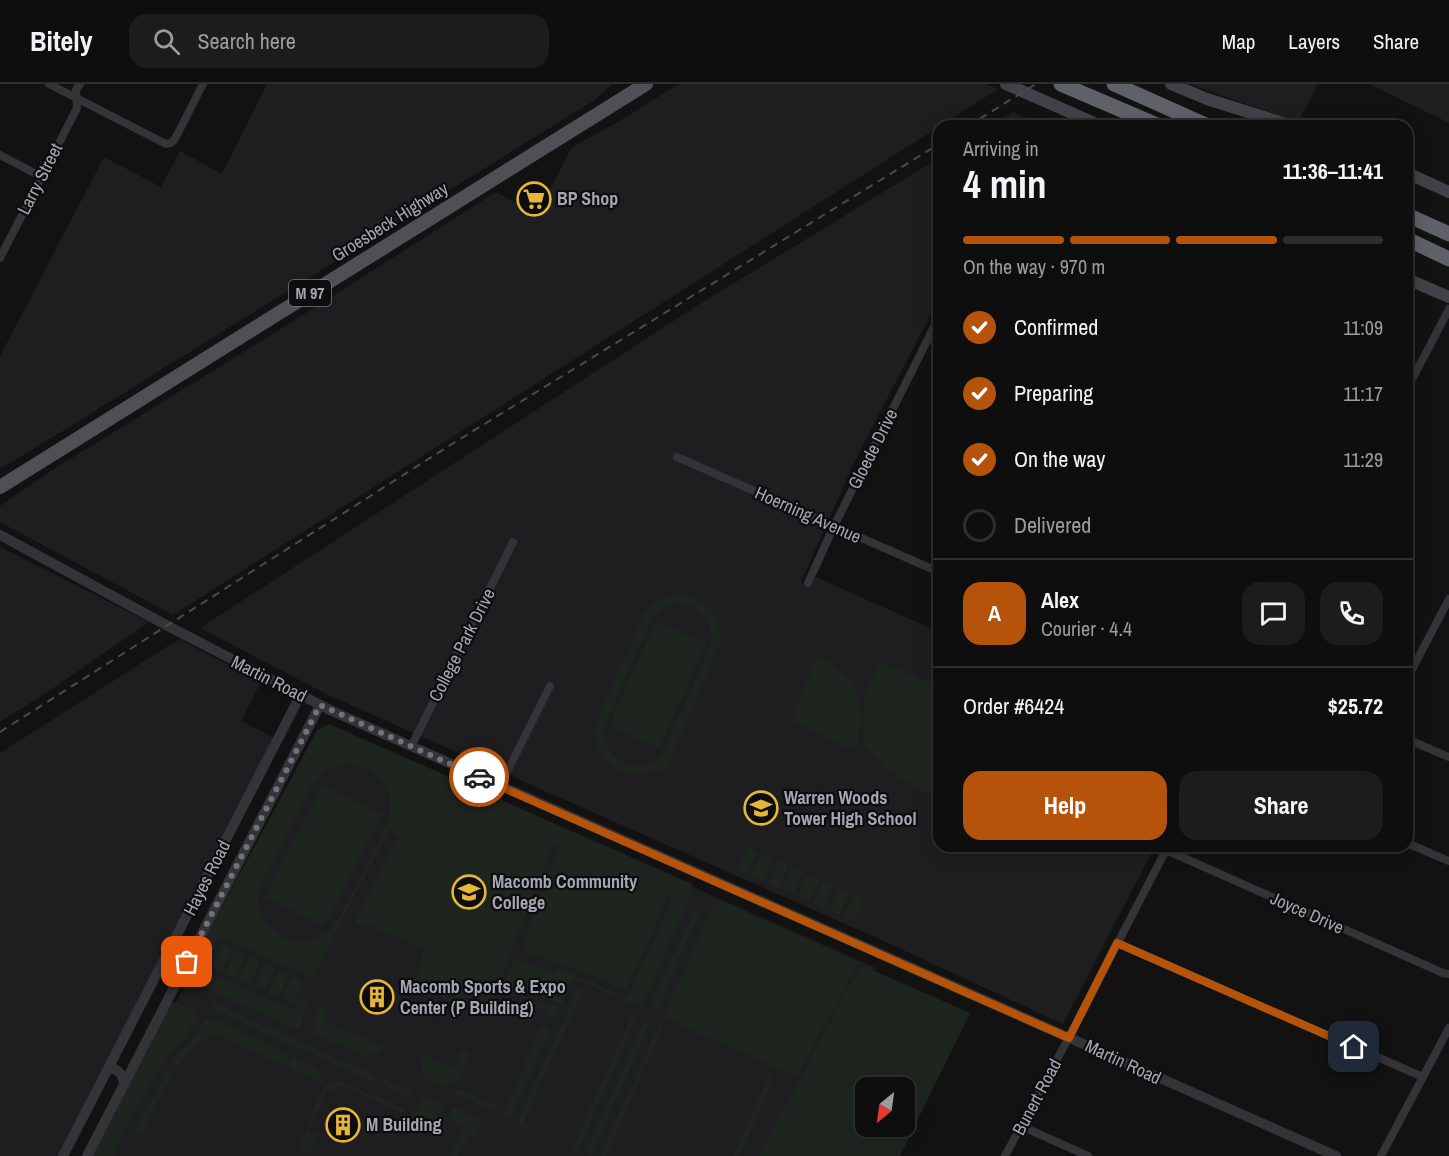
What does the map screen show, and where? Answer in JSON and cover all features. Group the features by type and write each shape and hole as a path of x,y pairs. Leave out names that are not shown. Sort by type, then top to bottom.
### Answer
{"highway":[{"path":"1061,84 1145,120"},
{"path":"1114,84 1195,120"},
{"path":"1413,218 1449,234"},
{"path":"1413,242 1449,259"}],"main road":[{"name":"Groesbeck Highway","path":"0,487 646,84"},
{"path":"1006,84 1087,120"},
{"path":"1171,84 1207,99 1273,120"},
{"path":"1413,176 1449,192"},
{"path":"1413,282 1449,297"}],"street":[{"path":"49,84 169,144 175,139 203,84"},
{"name":"Larry Street","path":"0,258 77,108 76,90 80,84"},
{"path":"0,155 42,177"},
{"path":"1413,378 1449,309"},
{"name":"Gloede Drive","path":"808,583 834,526 933,329"},
{"name":"Hoerning Avenue","path":"677,457 933,569"},
{"name":"Martin Road","path":"0,535 300,696 1336,1156"},
{"name":"College Park Drive","path":"411,747 513,542"},
{"path":"1413,668 1449,599"},
{"path":"500,786 550,686"},
{"name":"Hayes Road","path":"63,1156 300,696"},
{"name":"Hayes Road","path":"87,1156 320,705"},
{"path":"1413,742 1449,757"},
{"path":"256,782 262,793 273,796"},
{"path":"242,809 248,808 255,812 258,820 256,829"},
{"path":"1413,846 1449,861"},
{"name":"Bunert Road","path":"1005,1156 1165,852"},
{"name":"Joyce Drive","path":"1176,852 1433,969 1449,974"},
{"path":"1117,943 1423,1077"},
{"path":"1381,1156 1449,1028"},
{"path":"108,1070 119,1071 124,1084"},
{"path":"1021,1126 1089,1156"}],"shaded area":[{"path":"267,84 612,84 595,100 0,469 0,356 104,157 161,187 180,151 222,174"},
{"path":"679,84 987,84 998,89 949,120 933,120 933,130 173,615 0,522 0,506 46,474 276,332 496,192 537,214 572,147"},
{"path":"1189,84 1318,84 1299,120 1292,120"},
{"path":"1369,84 1449,84 1449,123"},
{"path":"1013,112 1030,120 1000,120"},
{"path":"933,162 933,310 853,465 801,582 811,586 816,577 933,629 933,852 1152,852 1063,1024 877,938 328,695 200,628 695,307"},
{"path":"0,547 149,622 0,722"},
{"path":"678,595 701,602 713,613 719,629 719,647 664,773 653,771 641,774 627,773 610,765 599,750 595,732 596,722 644,614 657,602","holes":["677,604 699,611 708,622 711,629 711,645 664,751 655,760 645,764 634,765 624,762 608,747 605,724 652,618 663,608"]},
{"path":"656,621 706,643 659,748 609,725"},
{"path":"179,639 261,682 241,721 275,738 59,1156 0,1156 0,753"},
{"path":"817,656 836,667 855,689 860,706 861,724 854,750 791,721"},
{"path":"879,662 933,683 933,795 884,768 865,744 863,714 865,698"},
{"path":"329,724 692,884 692,893 642,1005 638,1006 622,999 622,996 628,998 673,898 663,893 666,900 626,990 532,954 525,949 524,943 558,849 561,847 553,844 486,1016 413,985 424,950 368,924 366,927 355,922 398,837 389,830 312,978 223,938 219,940 206,968 208,972 291,1009 295,1008 299,998 308,1002 299,1030 186,980 185,975 317,731","holes":["342,764 352,764 370,771 384,784 390,802 387,823 335,924 327,932 311,939 300,941 286,938 272,930 263,917 259,901 262,882 315,781 324,772"]},
{"name":"Macomb Community College","path":"327,725 876,968 771,1156 97,1156 316,731"},
{"path":"323,785 382,815 324,927 265,896"},
{"path":"748,847 758,852 748,874 737,870"},
{"path":"762,853 772,858 762,881 751,876"},
{"path":"778,860 789,865 779,888 768,883"},
{"path":"792,866 803,871 793,894 782,889"},
{"path":"809,874 820,879 809,902 798,897"},
{"path":"823,880 834,885 823,908 813,903"},
{"path":"839,888 850,893 840,915 829,911"},
{"path":"854,894 864,899 854,922 843,917"},
{"path":"716,899 858,962 797,1077 663,1017"},
{"path":"695,909 698,909 699,914 658,1008 653,1009 650,1005"},
{"path":"222,944 232,949 222,971 211,967"},
{"path":"235,950 246,955 236,978 225,973"},
{"path":"250,957 260,961 250,984 239,979"},
{"path":"515,959 555,973 558,968 619,994 617,997 573,978 562,1005 506,980"},
{"path":"265,964 275,968 265,991 255,986"},
{"path":"861,965 970,1013 915,1125 915,1077 855,1077 855,1137 909,1137 900,1156 759,1156"},
{"path":"279,970 289,974 279,997 269,992"},
{"path":"293,976 303,981 293,1003 282,999"},
{"path":"503,987 549,1007 552,1004 560,1008 556,1018 550,1019 547,1016 548,1011 502,989"},
{"path":"580,989 588,992 587,995 582,993 523,1123 528,1126 527,1128 520,1125 518,1120 576,992"},
{"path":"175,1002 195,1010 197,1018 188,1033 166,1057 113,1156 92,1156 170,1004"},
{"path":"215,1003 373,1074 376,1076 375,1079 371,1081 215,1011 212,1005"},
{"path":"320,1006 328,1010 324,1020 378,1045 383,1048 381,1052 364,1056 316,1034 311,1024"},
{"path":"633,1014 636,1018 578,1151 572,1149"},
{"path":"210,1018 290,1054 285,1065 211,1033 179,1065 174,1065 176,1056 195,1037 204,1022"},
{"path":"644,1022 647,1022 649,1026 592,1155 588,1156 586,1151"},
{"path":"545,1025 551,1030 511,1117 505,1118 504,1113 541,1026"},
{"path":"659,1026 662,1026 662,1029 606,1156 600,1156"},
{"path":"462,1050 470,1054 459,1080 441,1087 422,1076 423,1054 454,1068"},
{"path":"292,1058 318,1069 323,1083 288,1067"},
{"path":"166,1072 171,1072 172,1075 141,1133 135,1133 135,1129"},
{"path":"765,1072 770,1075 772,1083 739,1156 733,1156 769,1077 764,1074"},
{"path":"383,1080 411,1091 412,1096 408,1098 383,1086"},
{"path":"341,1081 405,1110 403,1113 343,1086 326,1092 309,1132 318,1135 309,1154 299,1149 326,1085"},
{"path":"458,1088 497,1106 495,1112 455,1094"},
{"path":"423,1096 445,1106 435,1127 429,1124 423,1137 405,1128"},
{"path":"453,1107 482,1121 476,1137 469,1134 458,1156 451,1156 463,1127 448,1119"}],"railway":[{"path":"978,120 1036,84"},
{"path":"0,732 452,444 933,148"}],"way so far":[{"path":"187,962 320,705 479,777"}],"place":[{"name":"BP Shop","path":"534,199"},
{"name":"Warren Woods Tower High School","path":"761,808"},
{"name":"Macomb Community College","path":"469,892"},
{"name":"Macomb Sports & Expo Center (P Building)","path":"377,997"},
{"name":"M Building","path":"343,1125"}],"route":[{"path":"479,777 1069,1038 1117,943 1354,1047"}]}
